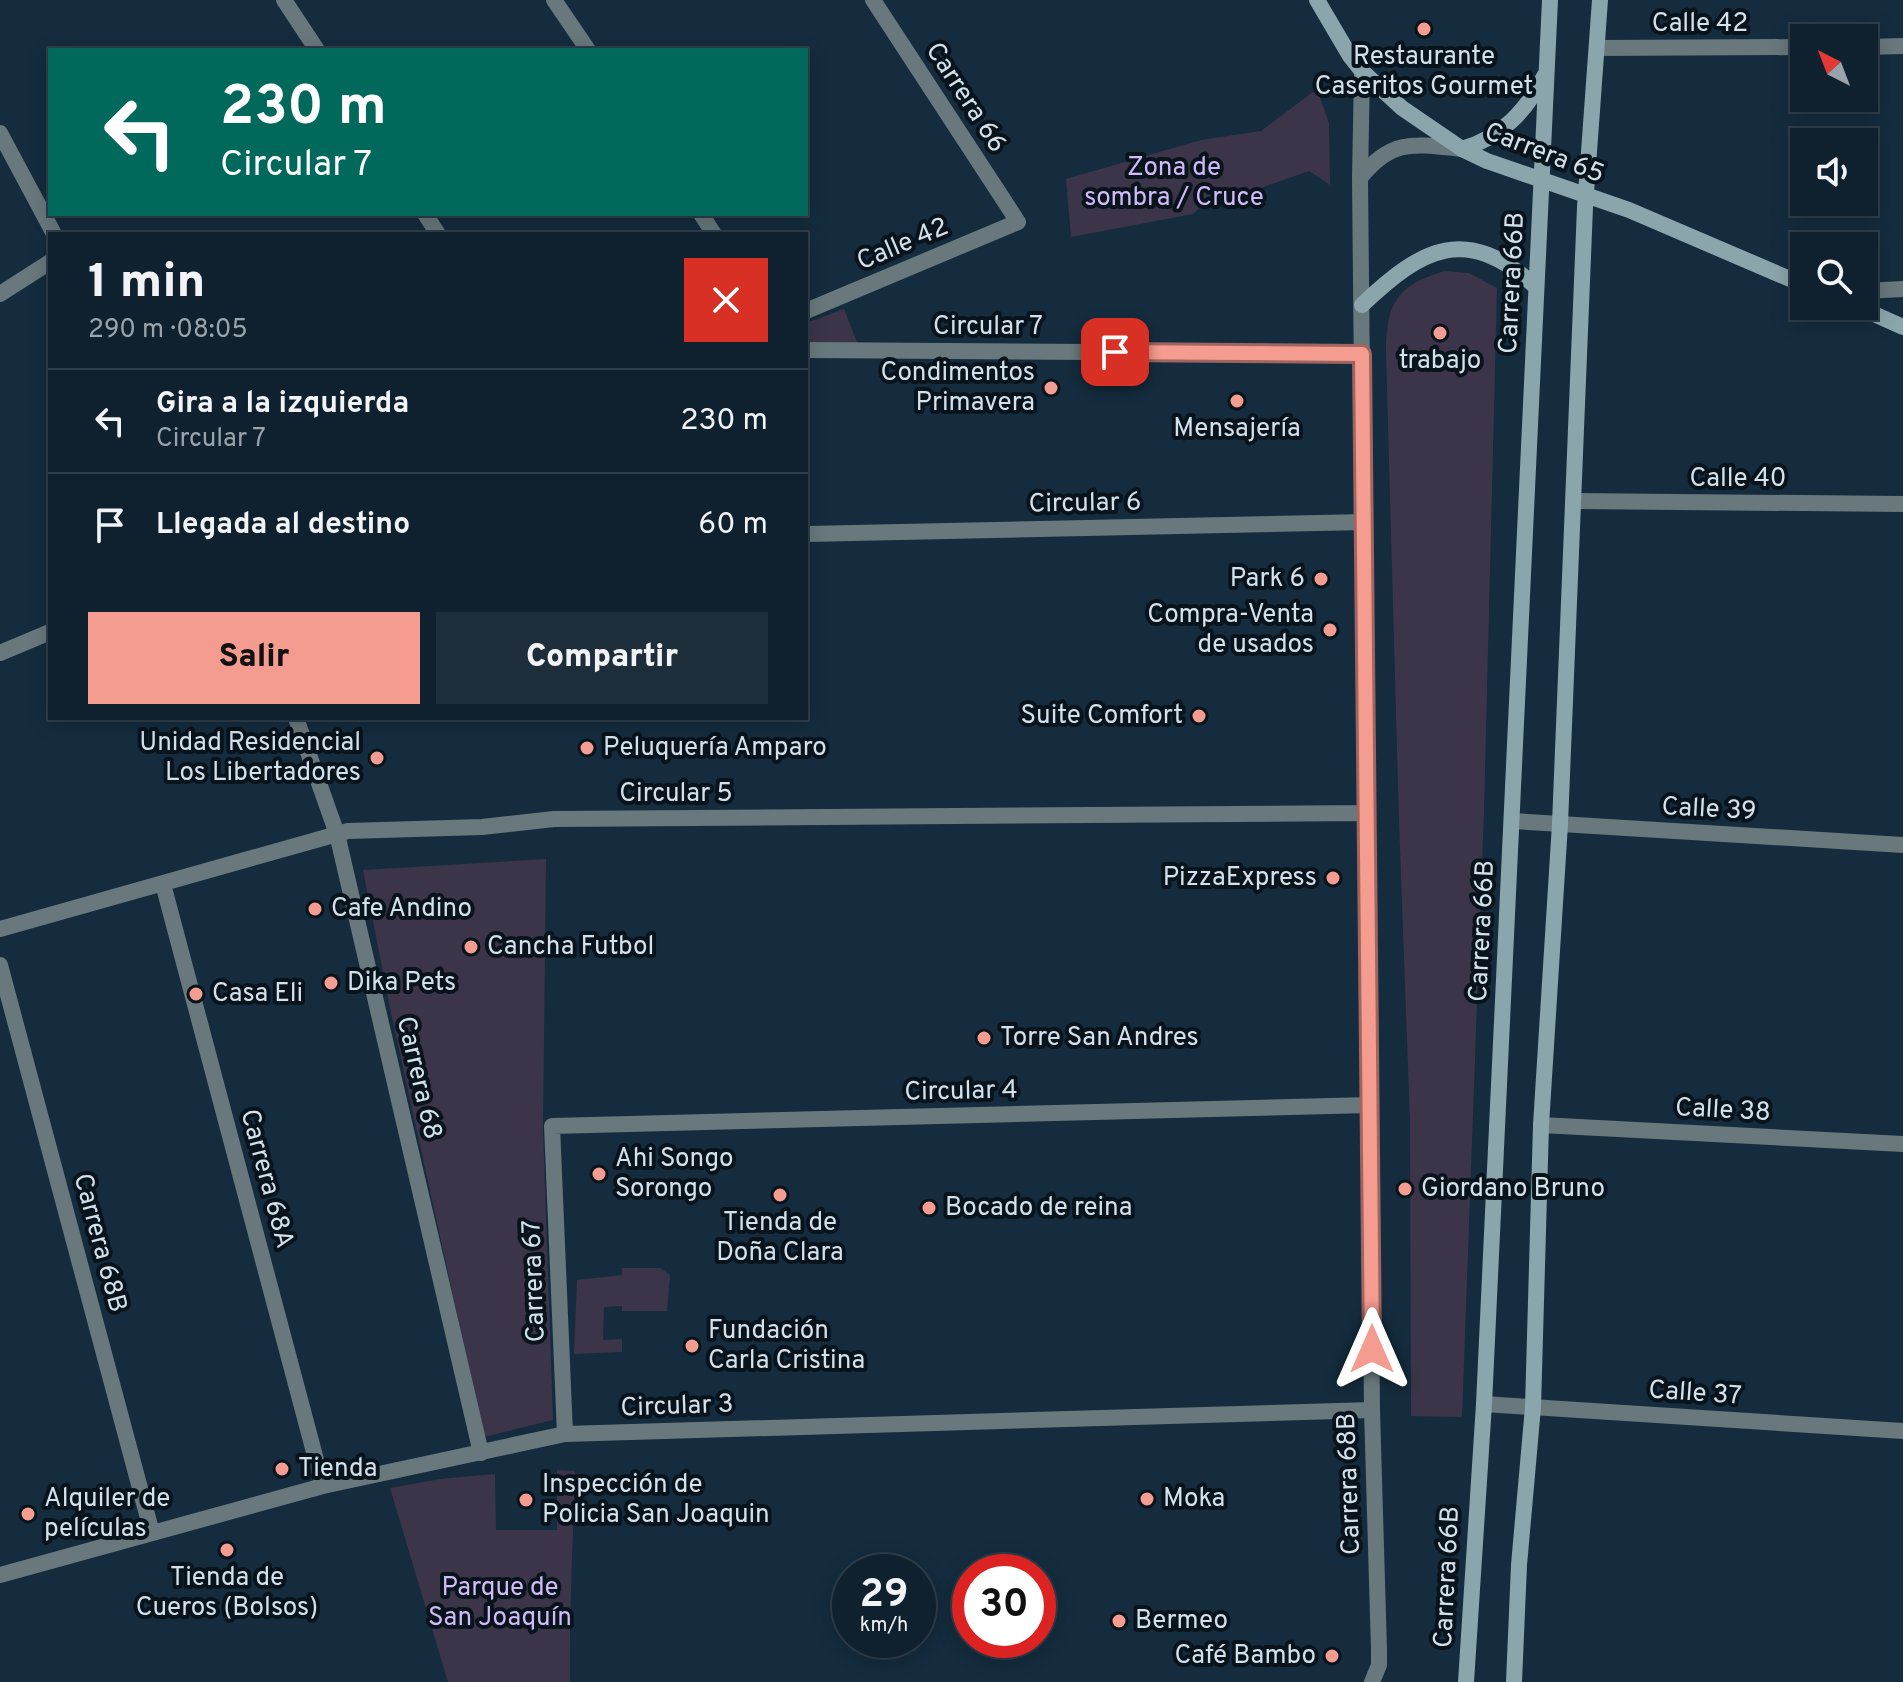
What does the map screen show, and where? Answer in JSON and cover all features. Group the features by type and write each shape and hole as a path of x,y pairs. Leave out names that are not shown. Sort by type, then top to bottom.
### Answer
{"main road":[{"name":"Carrera 65","path":"1317,0 1362,71 1402,108 1462,149 1487,161 1629,210 1790,279"},
{"name":"Carrera 66B","path":"1466,1682 1484,1404 1550,0"},
{"path":"1514,1682 1519,1565 1533,1407 1541,1125 1560,824 1585,207 1600,0"},
{"path":"1462,149 1496,135 1517,117 1547,71"},
{"path":"1362,305 1405,266 1420,257 1449,250 1482,253 1496,258 1521,273 1536,287"},
{"path":"1878,316 1903,327"}],"street":[{"path":"284,0 316,48"},
{"path":"554,0 587,48"},
{"name":"Carrera 66","path":"873,0 1018,222"},
{"path":"1878,47 1903,46"},
{"name":"Calle 42","path":"1597,48 1790,47"},
{"name":"Carrera 68B","path":"1362,71 1360,178 1372,1410 1379,1650 1379,1665 1372,1682"},
{"path":"0,133 53,232"},
{"path":"1360,178 1372,162 1395,149 1422,145 1462,149"},
{"name":"Calle 42","path":"808,310 1018,222"},
{"path":"0,294 48,263"},
{"path":"1878,290 1903,289"},
{"name":"Circular 7","path":"808,350 1362,354"},
{"name":"Calle 40","path":"1574,501 1903,504"},
{"name":"Circular 6","path":"808,534 1365,522"},
{"path":"0,653 48,633"},
{"name":"Carrera 68","path":"297,720 337,834 481,1453"},
{"name":"Circular 5","path":"0,929 348,831 482,827 554,819 1366,813"},
{"name":"Calle 39","path":"1513,821 1903,845"},
{"name":"Carrera 68A","path":"163,884 323,1486"},
{"name":"Carrera 68B","path":"0,965 152,1533"},
{"name":"Circular 4","path":"552,1126 1370,1105"},
{"name":"Calle 38","path":"1541,1125 1903,1144"},
{"name":"Carrera 67","path":"552,1126 565,1434"},
{"name":"Calle 37","path":"1484,1404 1903,1431"},
{"name":"Circular 3","path":"0,1575 323,1486 565,1434 1372,1410"}],"green space":[{"name":"Zona de sombra / Cruce","path":"1317,89 1329,123 1330,185 1309,171 1261,188 1206,202 1193,214 1071,237 1066,179 1201,140 1261,131"},
{"path":"1445,271 1469,273 1497,288 1484,810 1462,1417 1411,1416 1410,1121 1386,351 1389,320 1398,298 1416,283"},
{"path":"844,309 859,347 808,348 808,322"},
{"path":"546,859 543,1128 553,1420 484,1437 363,870"},
{"path":"622,1268 660,1268 670,1275 667,1311 622,1311 622,1306 604,1307 603,1340 622,1339 622,1352 574,1354 577,1280 622,1275"},
{"name":"Parque de San Joaquín","path":"557,1470 575,1471 570,1682 448,1682 390,1488 495,1474 496,1530 557,1530"}],"place":[{"name":"Restaurante Caseritos Gourmet","path":"1424,29"},
{"name":"trabajo","path":"1440,333"},
{"name":"Condimentos Primavera","path":"1051,388"},
{"name":"Mensajería","path":"1237,401"},
{"name":"Park 6","path":"1321,579"},
{"name":"Compra-Venta de usados","path":"1330,630"},
{"name":"Suite Comfort","path":"1199,716"},
{"name":"Peluquería Amparo","path":"587,748"},
{"name":"Unidad Residencial Los Libertadores","path":"377,758"},
{"name":"PizzaExpress","path":"1333,878"},
{"name":"Cafe Andino","path":"315,909"},
{"name":"Cancha Futbol","path":"471,947"},
{"name":"Dika Pets","path":"331,983"},
{"name":"Casa Eli","path":"196,994"},
{"name":"Torre San Andres","path":"984,1038"},
{"name":"Ahi Songo Sorongo","path":"599,1174"},
{"name":"Giordano Bruno","path":"1405,1189"},
{"name":"Tienda de Doña Clara","path":"780,1195"},
{"name":"Bocado de reina","path":"929,1208"},
{"name":"Fundación Carla Cristina","path":"692,1346"},
{"name":"Tienda","path":"282,1469"},
{"name":"Moka","path":"1147,1499"},
{"name":"Inspección de Policia San Joaquin","path":"526,1500"},
{"name":"Alquiler de películas","path":"28,1514"},
{"name":"Tienda de Cueros (Bolsos)","path":"227,1550"},
{"name":"Bermeo","path":"1119,1621"},
{"name":"Café Bambo","path":"1332,1656"}],"route":[{"path":"1115,352 1362,354 1372,1349"}]}
